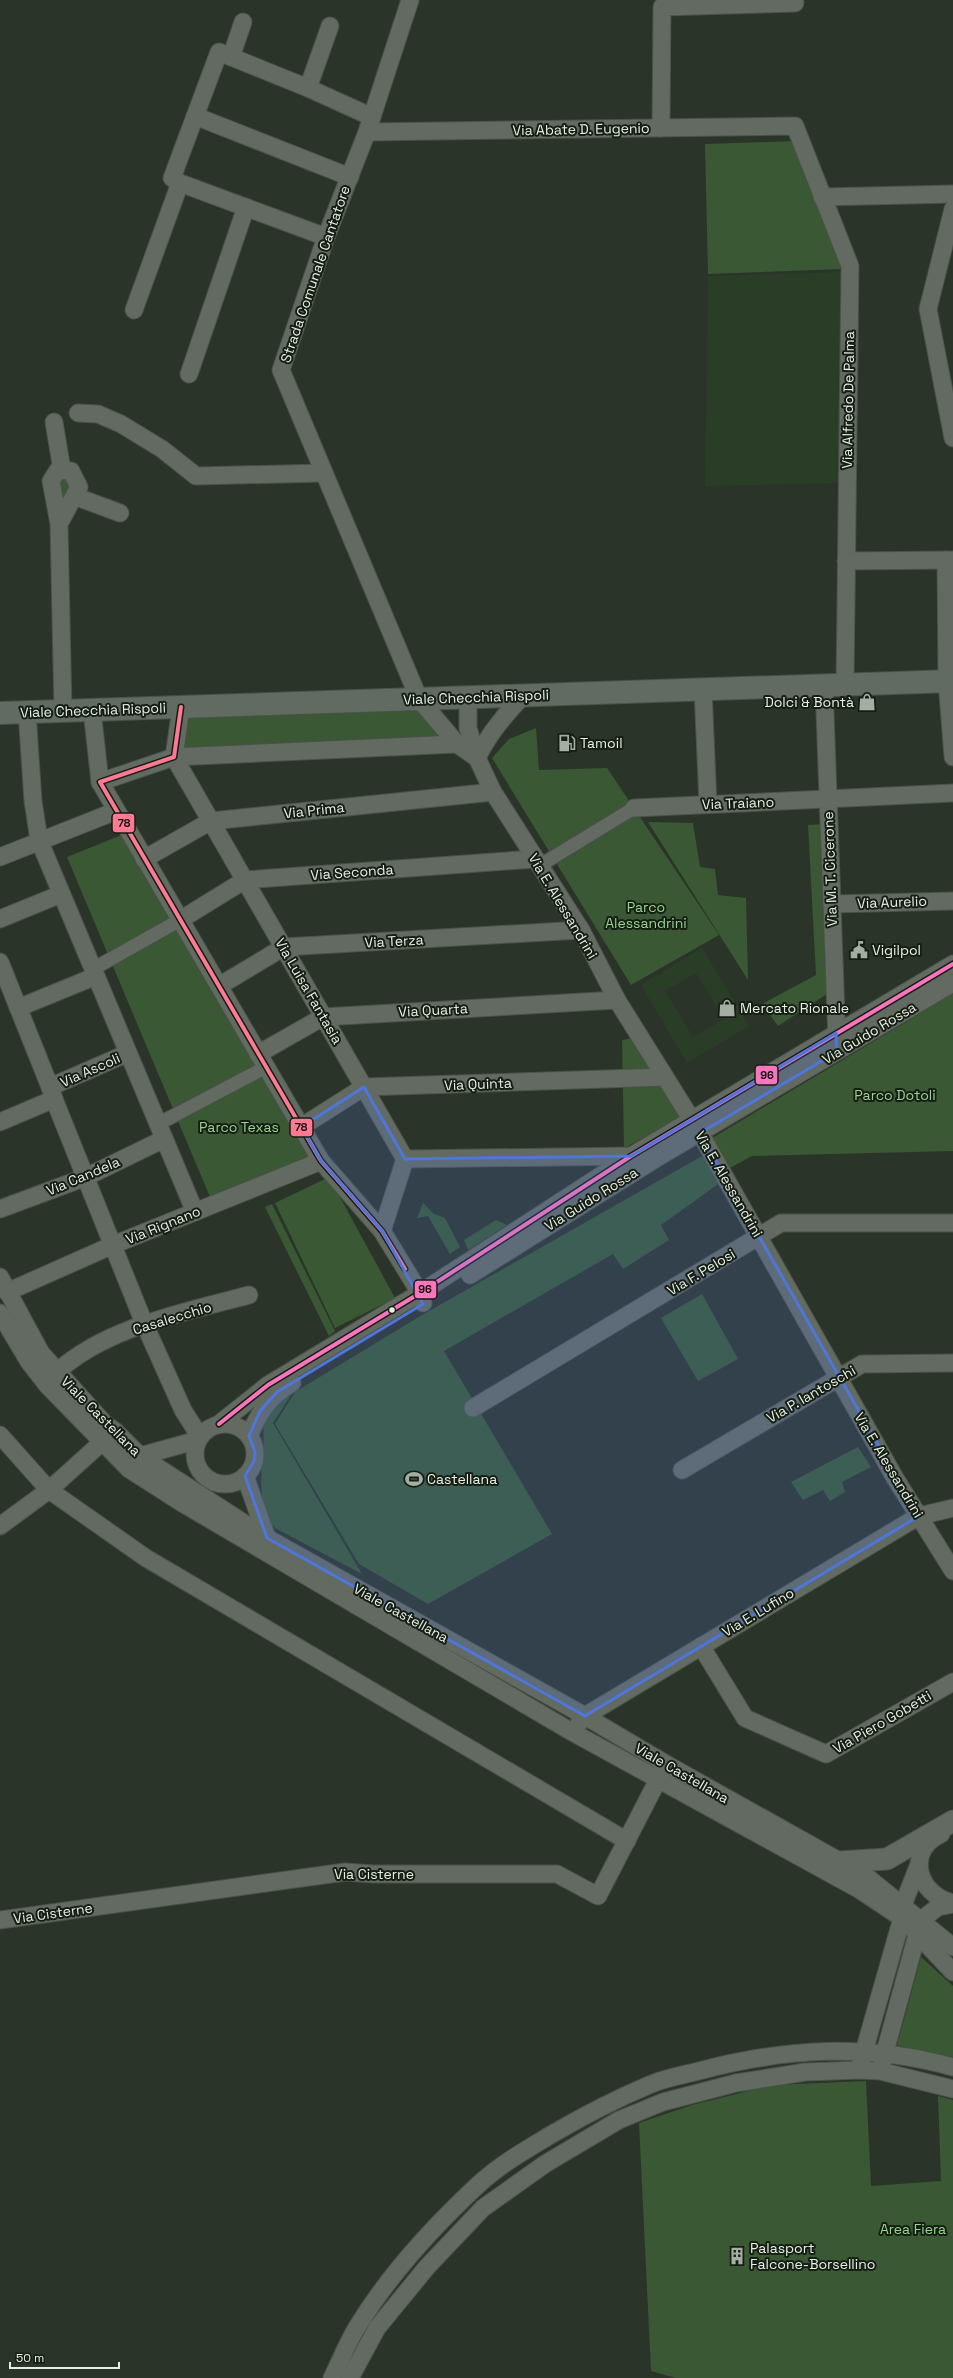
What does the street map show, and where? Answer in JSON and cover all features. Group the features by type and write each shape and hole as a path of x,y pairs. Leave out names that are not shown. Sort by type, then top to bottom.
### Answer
{"main road":[{"name":"Viale Checchia Rispoli","path":"0,713 950,681"}],"street":[{"name":"Strada Comunale Cantatore","path":"410,0 370,125 326,237 282,370 323,473 419,699"},
{"path":"661,128 662,7 795,3"},
{"path":"231,57 243,22"},
{"path":"308,88 330,26"},
{"path":"326,237 180,183 172,178 219,52 308,88 370,125"},
{"path":"195,116 350,177"},
{"name":"Via Abate D. Eugenio","path":"370,125 661,128 795,126"},
{"name":"Via Alfredo De Palma","path":"795,126 850,266 845,685"},
{"path":"134,310 180,183"},
{"path":"822,197 953,194"},
{"path":"189,374 246,208"},
{"path":"953,209 928,309 953,438"},
{"path":"78,413 98,414 121,424 162,449 196,476 323,473"},
{"path":"54,422 62,470"},
{"path":"60,524 79,487 71,471 58,470 51,481 60,524 63,711"},
{"path":"74,496 120,513"},
{"path":"846,561 949,560 950,681 953,757"},
{"name":"Via M. T. Cicerone","path":"824,685 837,1052"},
{"path":"703,689 708,804"},
{"path":"477,758 486,739 504,715 524,695"},
{"name":"Via E. Alessandrini","path":"468,697 468,728 477,758 494,792 581,930 617,1000 696,1126 838,1377 919,1516 953,1571"},
{"name":"Via E. Alessandrini","path":"419,699 457,744 477,758"},
{"path":"174,757 181,707"},
{"path":"92,710 100,782 116,811 321,1162 382,1231 422,1298"},
{"path":"27,712 33,802 39,840 195,1212"},
{"path":"100,782 174,757 457,744"},
{"name":"Via Luisa Fantasia","path":"174,757 405,1159"},
{"name":"Via Prima","path":"144,859 211,821 494,792"},
{"name":"Via Traiano","path":"537,862 634,808 953,793"},
{"path":"0,857 39,840 116,811"},
{"name":"Via Seconda","path":"180,920 245,880 537,862"},
{"path":"0,919 61,894"},
{"name":"Via Aurelio","path":"832,904 953,900"},
{"path":"18,1008 94,972 180,920"},
{"name":"Via Terza","path":"219,986 284,947 581,930"},
{"path":"0,962 144,1323 183,1410 199,1439"},
{"path":"219,1424 236,1426 249,1436 255,1452 254,1460 245,1476 239,1480 227,1483 214,1482 207,1478 197,1465 195,1448 199,1439 210,1427 219,1424 268,1385 422,1298 631,1156 696,1126 836,1033 953,964"},
{"name":"Via Guido Rossa","path":"249,1436 260,1411 277,1392 422,1298 660,1156 696,1126 837,1052 953,984"},
{"name":"Via Quarta","path":"262,1060 323,1017 617,1000"},
{"name":"Via Ascoli","path":"0,1122 128,1053"},
{"path":"161,1132 262,1060"},
{"name":"Via Quinta","path":"364,1087 665,1077"},
{"path":"301,1127 364,1087"},
{"name":"Via Candela","path":"0,1209 86,1177 161,1132"},
{"path":"382,1231 405,1159 660,1156"},
{"name":"Via Rignano","path":"7,1292 113,1245 321,1162"},
{"name":"Via F. Pelosi","path":"473,1408 781,1223 953,1223"},
{"name":"Viale Castellana","path":"0,1276 7,1292 41,1353 105,1424 109,1437 140,1456 186,1497 267,1538 585,1716 838,1862 866,1876 902,1912"},
{"name":"Casalecchio","path":"57,1372 72,1358 144,1323 249,1295"},
{"path":"0,1313 29,1362 47,1385 109,1437 129,1469 186,1497 572,1732 902,1912 919,1928 953,1972"},
{"name":"Via P. Iantoschi","path":"682,1470 862,1364 953,1363"},
{"path":"0,1435 49,1490 146,1558 627,1841"},
{"path":"0,1526 49,1490 109,1437"},
{"path":"140,1456 199,1439"},
{"path":"245,1476 267,1538"},
{"path":"186,1497 207,1478"},
{"name":"Via E. Lufino","path":"572,1732 585,1716 919,1516 953,1508"},
{"name":"Via Piero Gobetti","path":"701,1646 745,1718 826,1754 953,1682"},
{"name":"Via Cisterne","path":"0,1920 345,1872 557,1874 598,1896 666,1764"},
{"path":"838,1862 886,1859 953,1822"},
{"path":"859,2070 902,1912 922,1854 936,1836 953,1822"},
{"path":"936,1836 953,1831"},
{"path":"919,1864 920,1876 932,1895 953,1904"},
{"path":"880,2071 919,1928 938,1907 953,1904"},
{"path":"919,1928 953,1947"},
{"path":"332,2378 357,2326 395,2274 480,2183 516,2156 595,2109 658,2082 732,2062 804,2051 864,2051 930,2060 953,2067"},
{"path":"350,2378 377,2328 427,2267 483,2208 545,2164 619,2120 663,2102 736,2083 805,2072 859,2070 880,2071 953,2089"}],"highlighted area":[{"path":"836,1033 837,1052 700,1133 919,1516 585,1716 267,1538 245,1476 254,1461 255,1452 249,1436 260,1411 277,1392 423,1304 382,1231 321,1161 301,1127 364,1087 405,1159 631,1156"}],"shaded area":[{"path":"845,272 841,483 705,486 708,276"},
{"name":"Mercato Rionale","path":"702,948 749,1026 687,1063 641,985","holes":["696,973 724,1019 693,1037 665,991"]}],"green space":[{"path":"797,141 844,269 708,274 705,144"},
{"path":"59,474 75,487 60,516"},
{"path":"416,702 445,739 178,753 184,710"},
{"name":"Parco Alessandrini","path":"536,728 539,770 607,768 719,935 631,985 492,758 509,739"},
{"path":"648,822 693,823 700,867 715,869 718,895 746,898 748,980"},
{"path":"824,824 830,992 778,1026 762,1004 816,975 808,825"},
{"name":"Parco Texas","path":"129,832 317,1153 210,1197 67,857"},
{"name":"Parco Dotoli","path":"953,992 953,1151 752,1156 728,1169 709,1140 906,1022"},
{"path":"634,1038 684,1116 624,1148 622,1040"},
{"name":"Castellana","path":"711,1151 721,1182 661,1225 669,1240 623,1269 613,1254 444,1351 552,1534 428,1604 359,1564 275,1424 295,1392 422,1315"},
{"path":"329,1177 395,1298 335,1328 275,1203"},
{"path":"423,1203 434,1214 445,1218 460,1247 450,1254 428,1216 417,1218"},
{"path":"272,1204 335,1331 329,1336 265,1207"},
{"path":"496,1220 507,1225 468,1250 464,1240"},
{"path":"702,1294 738,1359 698,1381 661,1318"},
{"path":"293,1392 273,1423 362,1574 275,1528 265,1511 261,1479 263,1430 266,1416 273,1405"},
{"path":"858,1447 871,1467 842,1482 845,1492 830,1501 823,1490 803,1500 791,1482"},
{"path":"921,1957 953,1986 953,2060 897,2045"},
{"name":"Area Fiera","path":"866,2081 871,2186 941,2181 938,2096 953,2100 953,2378 676,2378 651,2371 639,2123 692,2105 772,2085"}],"transit line":[{"name":"78","path":"181,707 174,757 100,782 321,1161 382,1231 405,1269"},
{"name":"96","path":"219,1424 268,1385 420,1293 631,1156 953,964"}],"place":[{"name":"Dolci & Bontà","path":"867,702"},
{"name":"Tamoil","path":"567,743"},
{"name":"Vigilpol","path":"859,950"},
{"name":"Mercato Rionale","path":"727,1008"},
{"name":"Castellana","path":"414,1479"},
{"name":"Palasport Falcone-Borsellino","path":"737,2256"}]}
